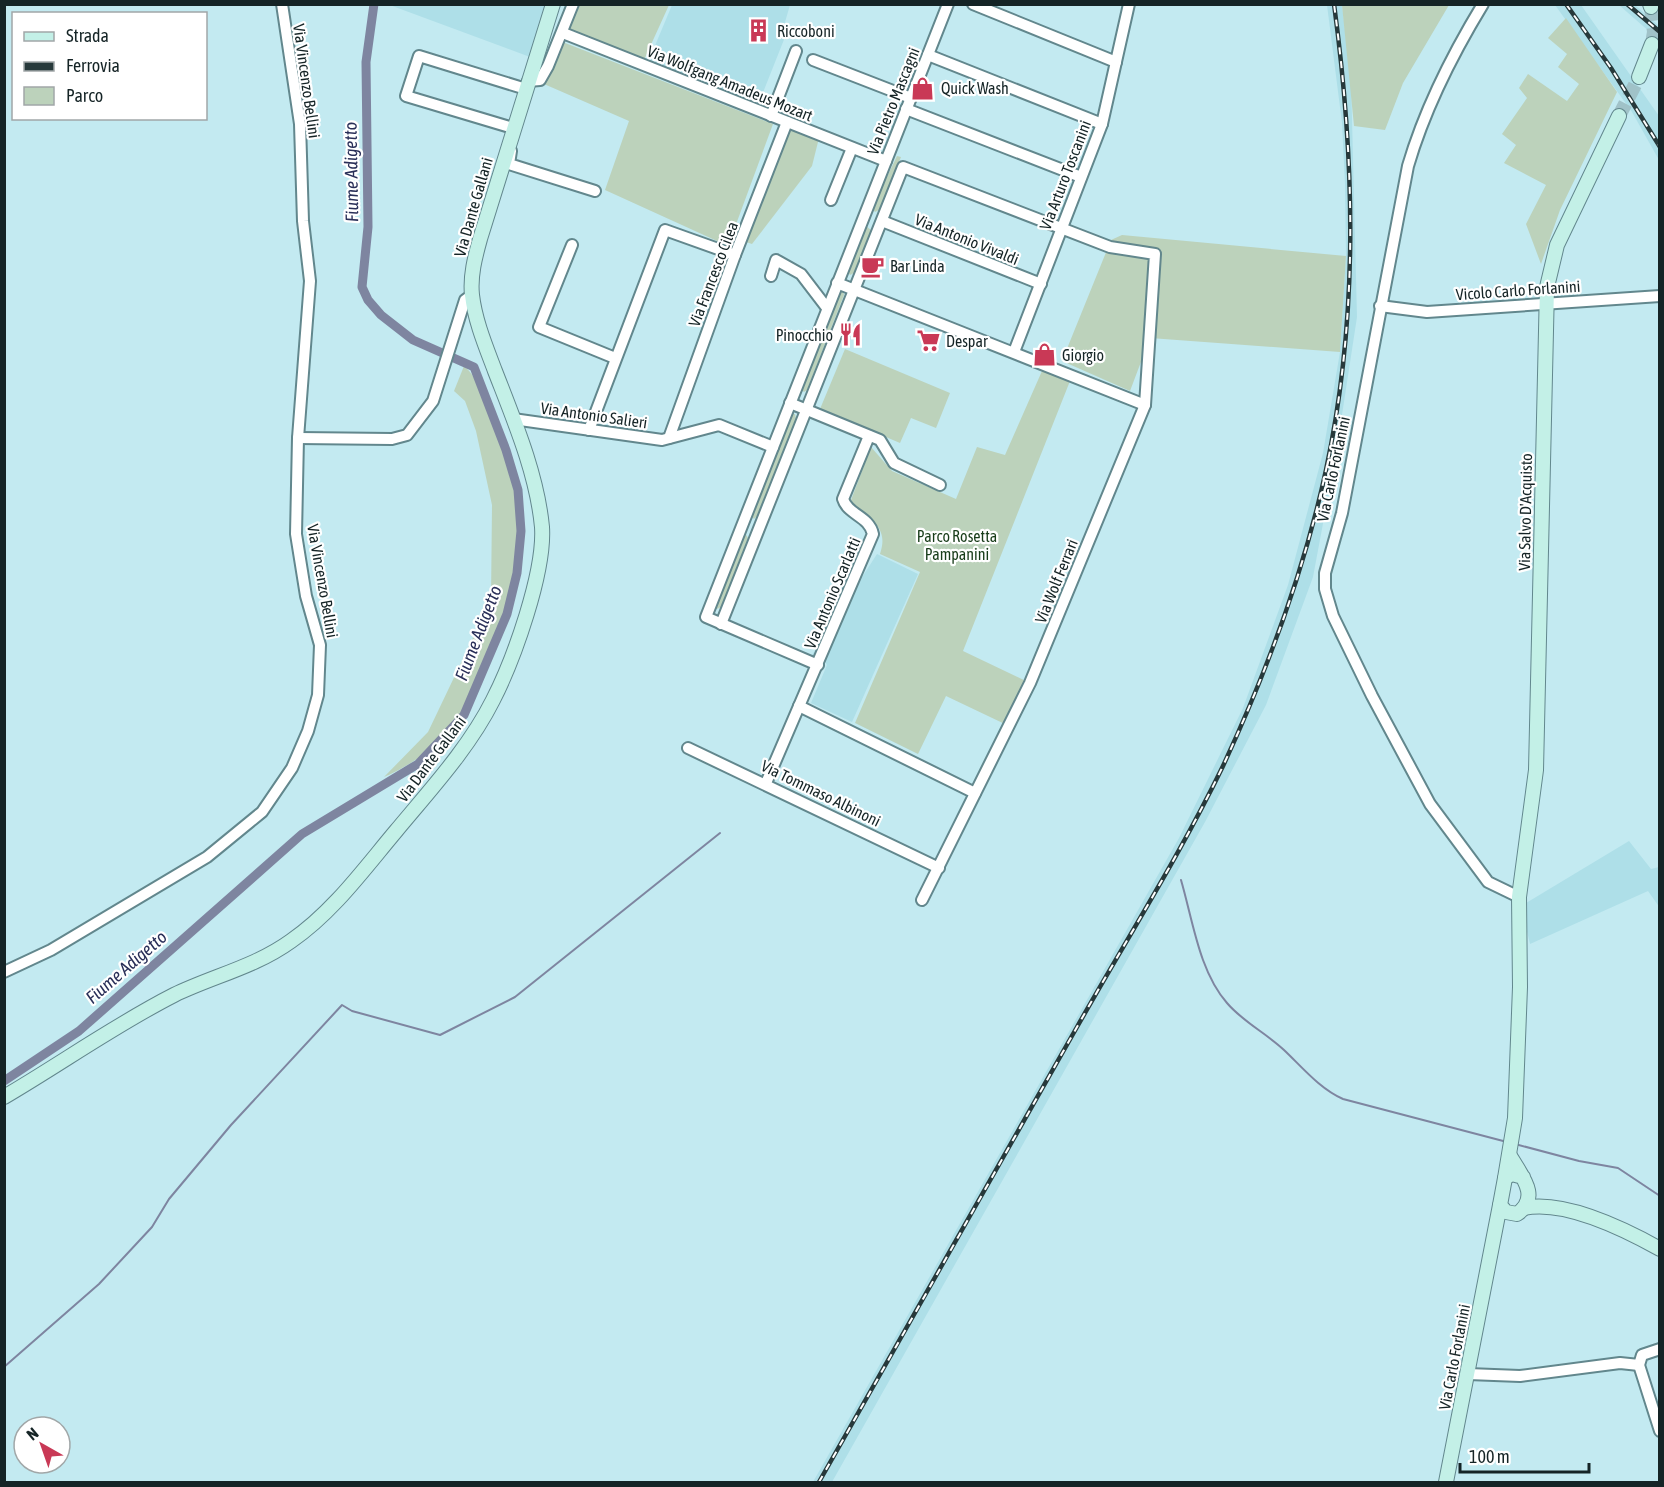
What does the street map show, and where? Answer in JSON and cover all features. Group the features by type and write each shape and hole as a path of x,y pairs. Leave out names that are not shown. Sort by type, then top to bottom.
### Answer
{"main road":[{"name":"Via Dante Gallani","path":"4,1096 111,1029 177,994 252,965 316,922 360,874 461,750 494,700 533,591 542,530 539,504 513,419 482,333 472,295 475,258 513,128 554,4"},
{"path":"1639,77 1652,44"},
{"name":"Via Salvo D'Acquisto","path":"1511,1146 1520,1006 1517,924 1536,770 1545,303 1555,252 1619,116"},
{"path":"1511,1146 1526,1182 1546,1205"},
{"name":"Via Carlo Forlanini","path":"1446,1482 1511,1146"},
{"path":"1505,1178 1512,1174 1526,1182"},
{"path":"1495,1237 1521,1211 1526,1182"},
{"path":"1500,1205 1506,1212 1546,1205 1610,1225 1659,1249"}],"street":[{"name":"Via Vincenzo Bellini","path":"4,972 51,950 207,857 262,812 292,768 308,731 318,694 320,645 306,596 296,534 298,438 310,281 303,221 300,124 282,4"},
{"path":"573,4 563,33 540,80 527,85 418,56 406,96 513,128 509,164 595,191"},
{"name":"Via Pietro Mascagni","path":"948,4 706,617 721,624 903,166 1060,228"},
{"path":"973,4 1116,62"},
{"name":"Via Arturo Toscanini","path":"1014,352 1102,124 1130,4"},
{"name":"Via Carlo Forlanini","path":"1483,4 1458,45 1423,120 1408,166 1342,513 1325,573 1327,599 1372,696 1430,804 1488,882 1519,897"},
{"name":"Via Wolfgang Amadeus Mozart","path":"563,33 885,161"},
{"path":"771,116 796,51"},
{"path":"928,55 1102,124"},
{"path":"813,60 910,98"},
{"path":"906,109 1081,177"},
{"name":"Via Francesco Cilea","path":"669,438 735,255 787,122"},
{"path":"831,200 852,148"},
{"path":"866,209 880,225"},
{"name":"Via Antonio Vivaldi","path":"880,225 1041,284"},
{"name":"Via Wolf Ferrari","path":"922,900 1030,683 1145,405 1155,254 1110,247 1060,228"},
{"path":"589,430 666,230 735,255"},
{"path":"572,245 539,327 615,358"},
{"path":"771,276 776,260 801,274 827,308"},
{"path":"837,283 1145,405"},
{"path":"298,438 392,439 407,435 433,401 465,300 472,295"},
{"name":"Vicolo Carlo Forlanini","path":"1380,306 1427,312 1659,296"},
{"path":"790,404 880,440 899,466 940,485"},
{"name":"Via Antonio Salieri","path":"513,419 662,440 719,425 773,447"},
{"name":"Via Antonio Scarlatti","path":"766,783 873,534 871,526 863,517 845,506 843,499 869,436"},
{"path":"742,525 758,531"},
{"path":"721,624 818,665"},
{"path":"799,706 975,794"},
{"name":"Via Tommaso Albinoni","path":"688,748 766,783 939,868"},
{"path":"1659,1349 1642,1355 1639,1365 1659,1431"},
{"path":"1468,1374 1520,1376 1620,1363 1639,1365"}],"shaded area":[{"path":"387,4 548,5 530,57"},
{"path":"672,5 790,5 783,29 787,32 758,105 649,60"},
{"path":"1327,5 1342,5 1351,78 1357,317 1336,454 1313,577 1266,705 1205,822 832,1482 813,1482 1179,838 1243,708 1288,585 1323,453 1340,352 1346,256 1345,184 1342,123"},
{"path":"1555,5 1581,5 1659,116 1659,160 1632,112"},
{"path":"1619,5 1635,5 1659,26 1659,40"},
{"path":"877,554 918,574 852,722 811,703 827,665 824,660 812,655"},
{"path":"1629,841 1651,869 1659,867 1660,908 1648,891 1530,944 1521,906"}],"green space":[{"path":"572,5 669,5 644,60 564,29"},
{"path":"1342,5 1449,5 1403,83 1385,130 1354,126"},
{"path":"1566,18 1617,92 1560,210 1541,264 1526,224 1546,185 1504,163 1516,145 1502,134 1527,98 1519,88 1528,74 1567,101 1579,84 1558,67 1567,54 1548,38"},
{"path":"560,41 773,124 728,246 605,190 629,121 544,84"},
{"path":"789,126 819,138 812,166 752,244 746,242"},
{"path":"897,156 901,157 879,210 875,212 872,208"},
{"path":"866,226 871,230 854,273 850,275 847,270"},
{"path":"1122,235 1346,256 1340,352 1150,338 1130,391 1062,361 1111,240"},
{"path":"840,290 843,290 844,295 807,390 804,392 800,388"},
{"path":"845,349 950,393 936,428 911,418 900,443 820,409"},
{"path":"464,366 481,390 506,453 520,512 523,551 521,569 494,651 464,715 455,728 432,749 384,777 428,732 491,600 492,505 476,431 465,401 454,391"},
{"name":"Parco Rosetta Pampanini","path":"1042,371 1070,381 963,651 1030,683 1009,726 946,696 918,754 855,723 920,572 880,554 882,534 879,528 851,500 871,447 892,471 956,499 977,447 1005,455"},
{"path":"791,414 795,414 796,419 754,519 750,514"},
{"path":"745,533 748,538 721,607 717,609 715,608"}],"waterway":[{"name":"Fiume Adigetto","path":"4,1081 79,1031 302,834 418,764 464,715 507,614 517,573 521,531 518,490 506,450 474,367 413,340 381,315 368,300 362,287 368,227 366,62 374,4"},
{"path":"4,1367 99,1284 152,1227 169,1199 231,1125 342,1005 352,1011 440,1035 515,997 720,833"},
{"path":"1181,880 1203,961 1217,990 1233,1010 1277,1044 1319,1084 1343,1099 1507,1142"},
{"path":"1515,1144 1579,1161 1618,1168 1660,1196"}],"tunnel":[{"path":"1651,7 1654,32 1652,44"},
{"path":"1619,116 1639,77"}],"railway":[{"path":"819,1482 1189,832 1223,766 1255,694 1283,621 1307,546 1326,470 1337,412 1349,296 1349,179 1341,62 1334,4"},
{"path":"1566,4 1611,68 1660,147"},
{"path":"1627,4 1660,32"}],"place":[{"name":"Riccoboni","path":"759,31"},
{"name":"Quick Wash","path":"923,88"},
{"name":"Bar Linda","path":"872,266"},
{"name":"Pinocchio","path":"851,335"},
{"name":"Despar","path":"928,341"},
{"name":"Giorgio","path":"1044,355"}]}
